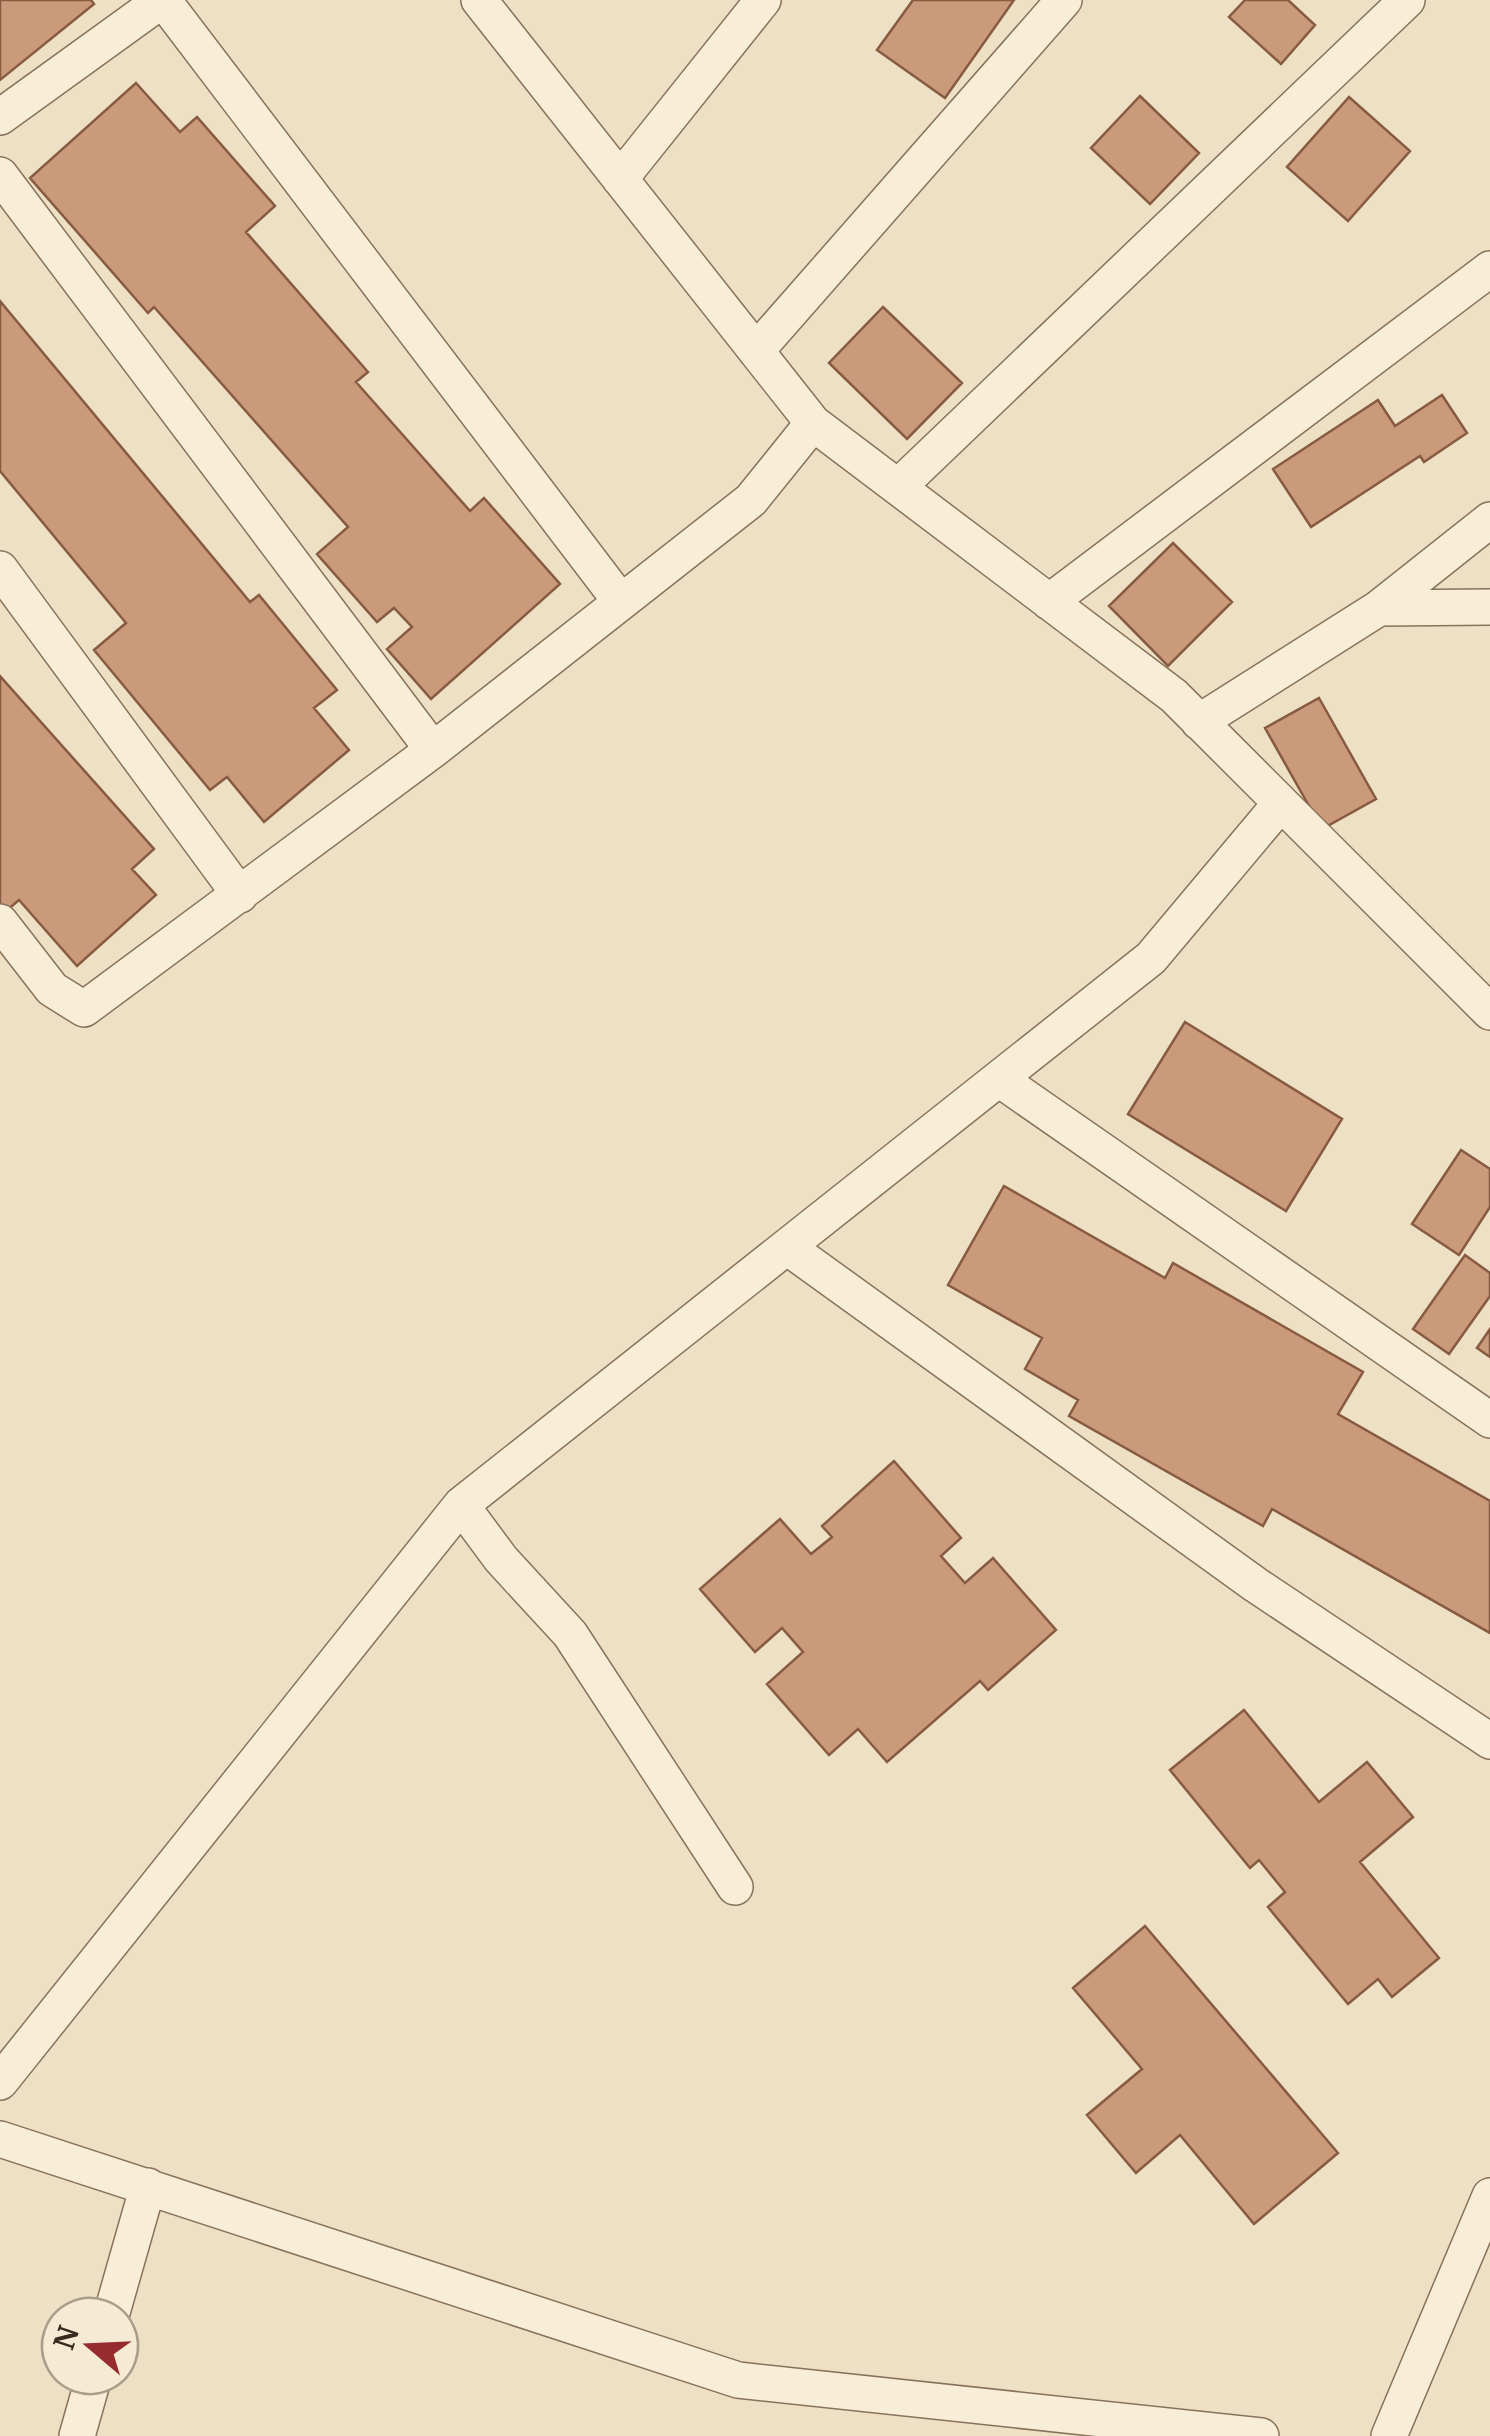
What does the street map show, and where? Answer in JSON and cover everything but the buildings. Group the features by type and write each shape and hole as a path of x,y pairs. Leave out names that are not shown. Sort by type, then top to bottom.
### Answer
{"street":[{"path":"0,117 162,0 622,602"},
{"path":"478,0 813,422 1174,696 1484,995"},
{"path":"620,179 763,0"},
{"path":"756,351 1064,0"},
{"path":"898,487 1407,0"},
{"path":"0,175 433,750"},
{"path":"1049,602 1490,269"},
{"path":"0,922 52,989 84,1009 433,750 751,500 813,422"},
{"path":"1199,722 1379,608 1490,520"},
{"path":"0,569 240,894"},
{"path":"1379,608 1490,608"},
{"path":"0,2082 461,1505 1151,958 1281,803"},
{"path":"999,1079 1490,1420"},
{"path":"787,1247 1256,1586 1490,1741"},
{"path":"461,1505 501,1560 570,1634 735,1887"},
{"path":"0,2139 738,2380 992,2423 1261,2436"},
{"path":"117,2296 148,2186"},
{"path":"1390,2436 1490,2196"},
{"path":"77,2436 88,2396"}]}
